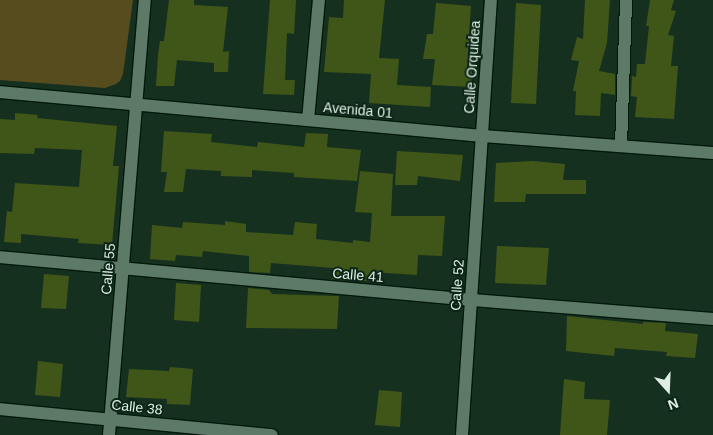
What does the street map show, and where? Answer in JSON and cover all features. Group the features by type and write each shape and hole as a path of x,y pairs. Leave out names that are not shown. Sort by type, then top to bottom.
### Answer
{"street":[{"name":"Calle 55","path":"109,435 146,0"},
{"path":"308,120 319,0"},
{"name":"Calle Orquidea","path":"482,136 491,0"},
{"path":"621,146 626,0"},
{"name":"Avenida 01","path":"0,92 136,106 482,136 713,153"},
{"name":"Calle 52","path":"462,435 482,136"},
{"name":"Calle 41","path":"0,257 472,300 713,319"},
{"name":"Calle 38","path":"0,409 272,435"}],"shaded area":[{"path":"0,0 133,0 123,74 120,81 105,88 0,80"}],"building":[{"path":"169,0 194,0 194,5 228,7 223,52 229,51 228,72 214,72 214,63 177,60 174,86 156,86 160,41 164,41"},
{"path":"270,0 296,0 294,34 287,33 285,80 295,80 294,95 263,94"},
{"path":"344,0 385,0 379,58 399,59 397,85 431,87 430,107 369,103 371,74 324,72 329,17 343,18"},
{"path":"585,0 610,0 607,43 599,71 615,74 615,95 601,93 600,116 575,115 576,91 573,91 579,61 571,60 577,37 583,39"},
{"path":"650,0 674,0 671,10 676,11 668,35 674,36 671,66 678,66 674,119 635,117 637,97 631,96 632,76 636,77 637,64 645,64 649,26 646,26"},
{"path":"436,3 471,6 469,35 475,36 471,87 432,85 435,59 423,59 427,34 433,34"},
{"path":"516,3 541,5 536,104 511,103"},
{"path":"15,113 38,115 37,118 117,126 113,166 119,166 112,245 78,243 79,239 21,234 21,243 4,242 7,211 12,212 15,183 79,187 82,150 35,148 34,154 0,153 0,119 15,120"},
{"path":"164,131 212,134 211,142 257,147 258,142 304,147 306,133 328,134 327,147 361,150 357,181 294,177 294,173 252,170 252,177 221,176 221,171 186,169 183,192 164,192 167,172 161,172"},
{"path":"397,151 463,155 460,181 418,176 417,185 395,185"},
{"path":"533,161 565,164 563,180 586,180 586,194 526,194 525,202 494,202 496,163"},
{"path":"360,171 393,174 391,216 445,216 442,256 418,255 417,275 370,272 369,281 348,281 332,279 333,268 271,263 270,273 249,272 249,256 203,251 202,257 176,255 175,261 150,259 152,225 182,228 183,222 225,225 225,221 246,224 246,232 293,235 295,222 317,224 316,239 353,243 353,240 370,242 372,213 355,212"},
{"path":"497,246 549,248 546,285 495,283"},
{"path":"44,274 69,276 66,309 41,308"},
{"path":"176,283 201,285 199,322 174,320"},
{"path":"248,288 269,290 272,294 339,296 337,329 246,328"},
{"path":"567,316 643,324 643,322 666,323 665,331 698,334 695,358 666,356 667,352 615,348 614,356 566,351"},
{"path":"38,361 63,364 60,397 35,395"},
{"path":"170,367 193,369 190,405 167,404 167,399 126,397 129,369 169,371"},
{"path":"564,379 585,382 584,399 610,400 607,435 560,435"},
{"path":"379,390 402,392 400,427 375,425"}]}
